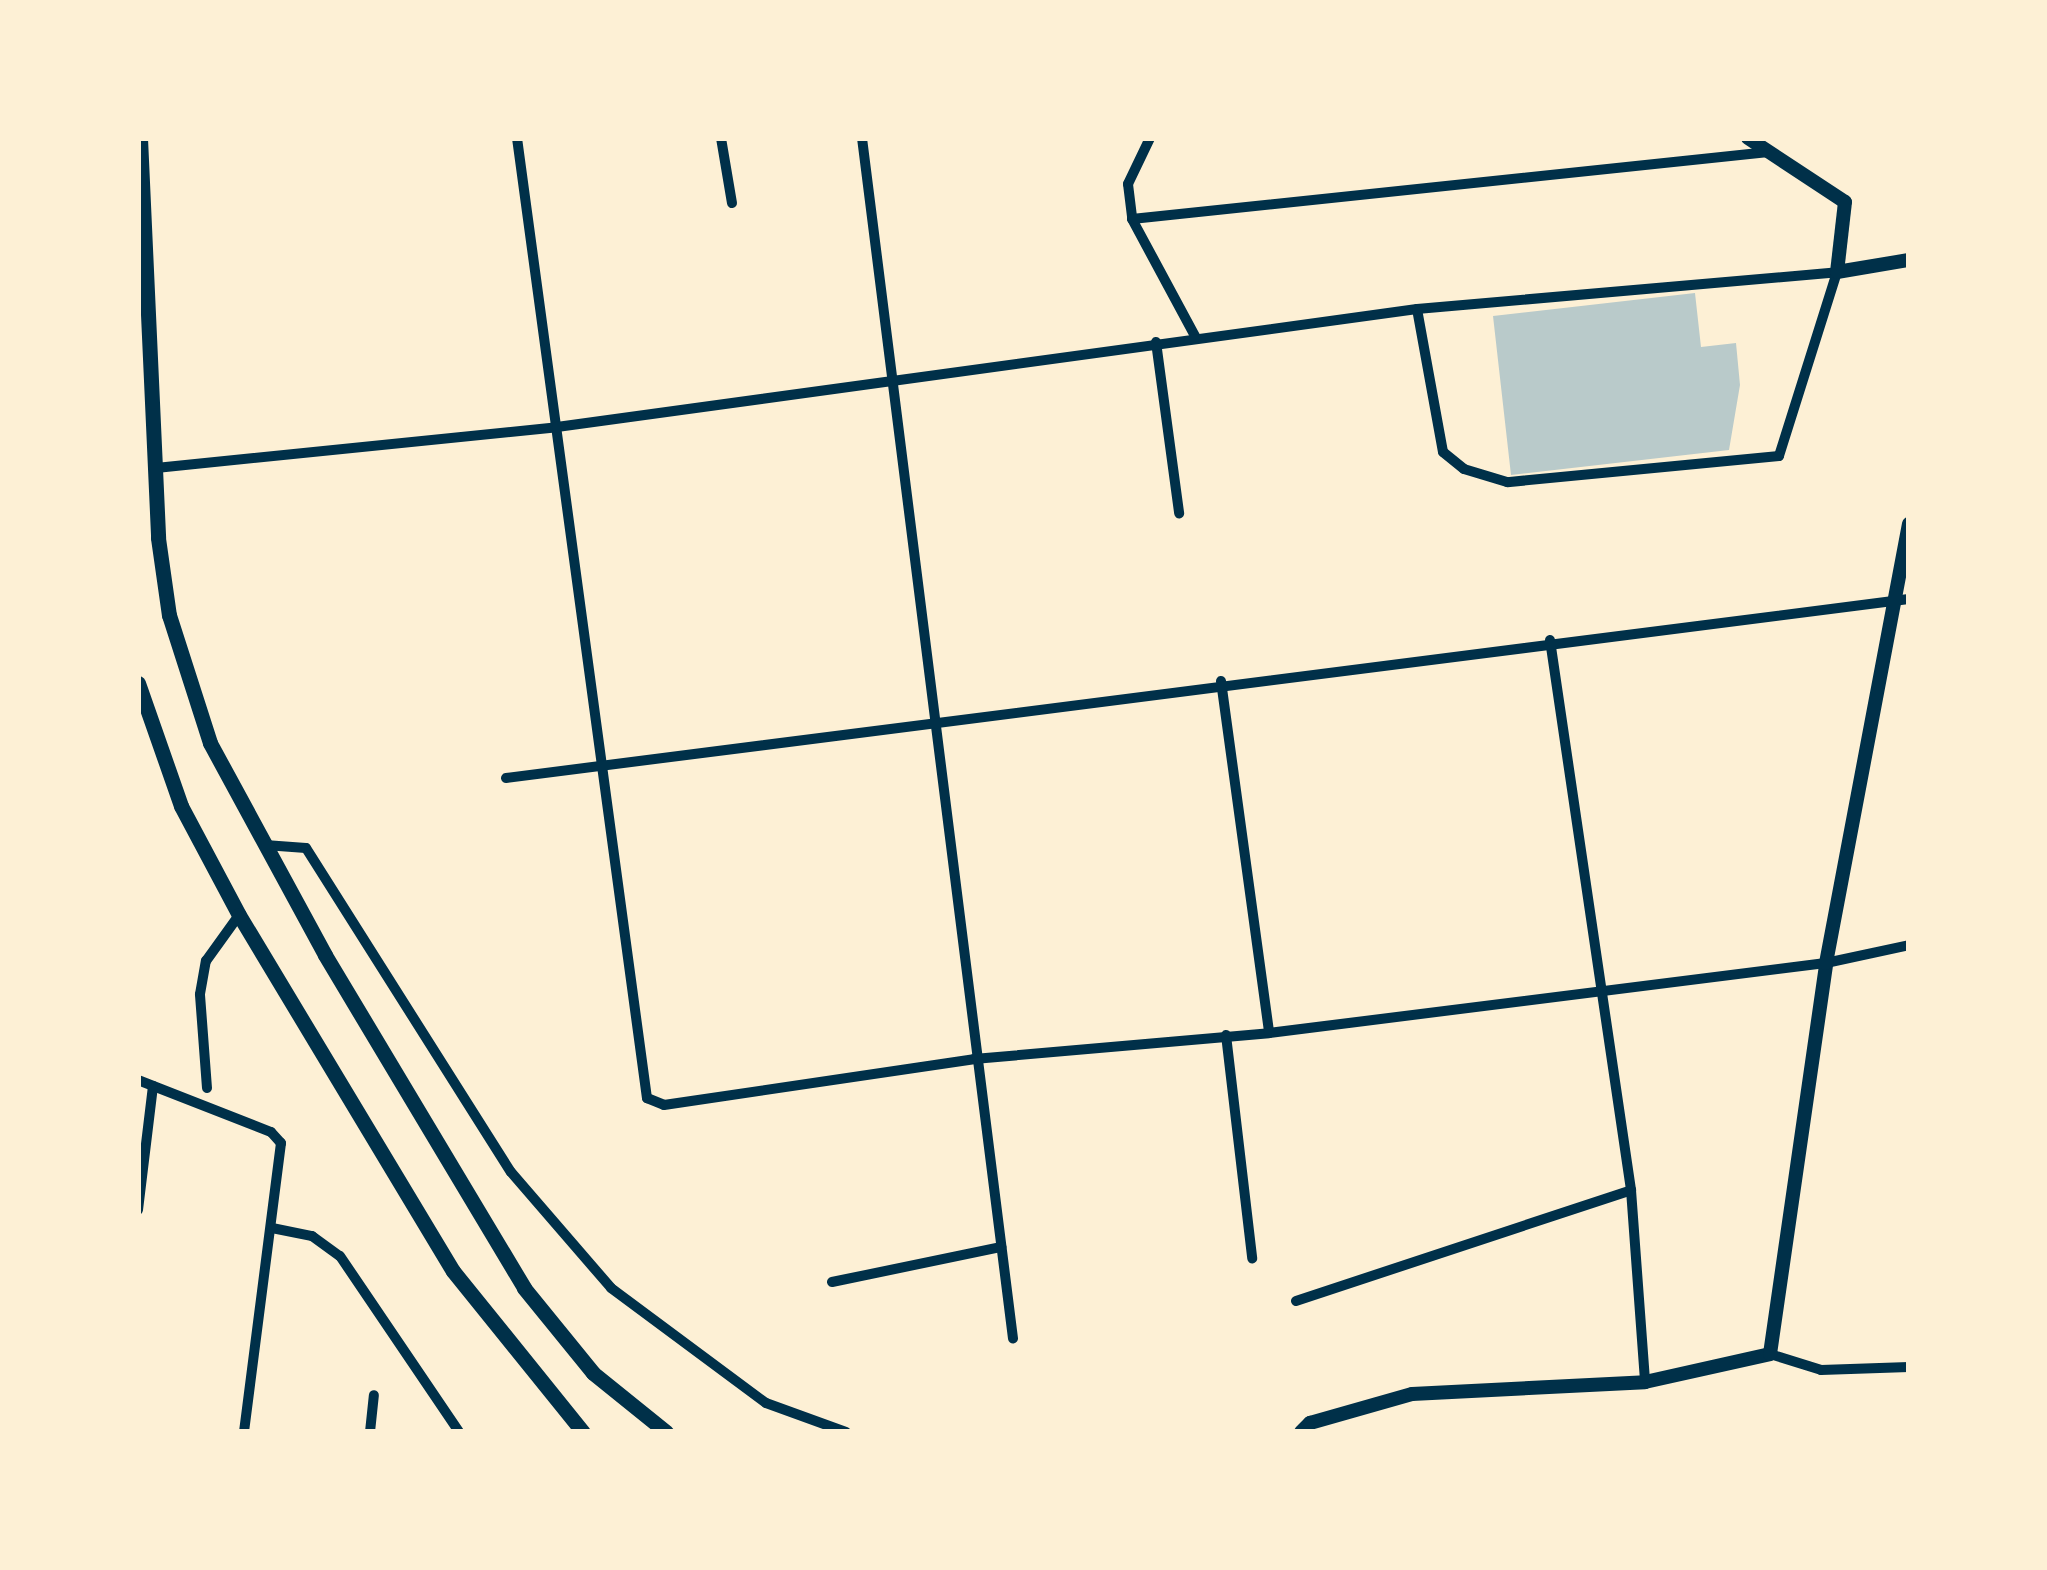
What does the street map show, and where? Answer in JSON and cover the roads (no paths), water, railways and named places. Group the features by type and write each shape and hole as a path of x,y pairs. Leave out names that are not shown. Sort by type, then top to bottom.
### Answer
{"main road":[{"path":"140,138 161,557 184,677 265,845 524,1288 593,1373 666,1432"},
{"path":"138,683 181,806 239,914 453,1271 584,1432"}],"street":[{"path":"518,138 647,1098 664,1105 974,1059 1269,1033 1826,963 1909,945"},
{"path":"721,138 732,203"},
{"path":"862,138 974,1059 1013,1339"},
{"path":"1150,138 1128,184 1132,219 1196,336"},
{"path":"1417,309 1443,452 1464,469 1507,482 1779,455 1837,272 1845,202 1748,138"},
{"path":"1132,219 1769,152"},
{"path":"155,468 557,427 894,377 1417,309 1837,272 1909,260"},
{"path":"1156,342 1179,513"},
{"path":"1770,1354 1826,963 1909,524"},
{"path":"506,778 1221,681 1909,599"},
{"path":"1550,640 1631,1190 1645,1382"},
{"path":"1221,681 1269,1033"},
{"path":"265,845 306,848 511,1172 610,1288 766,1403 846,1432"},
{"path":"207,1088 206,961 239,914"},
{"path":"1226,1035 1252,1258"},
{"path":"138,1080 281,1143 244,1432"},
{"path":"138,1210 153,1086"},
{"path":"1296,1301 1631,1190"},
{"path":"272,1228 312,1236 340,1256 459,1432"},
{"path":"832,1282 1001,1247"},
{"path":"1301,1432 1412,1394 1645,1382 1770,1354 1820,1370 1909,1367"},
{"path":"370,1432 374,1395"}]}
